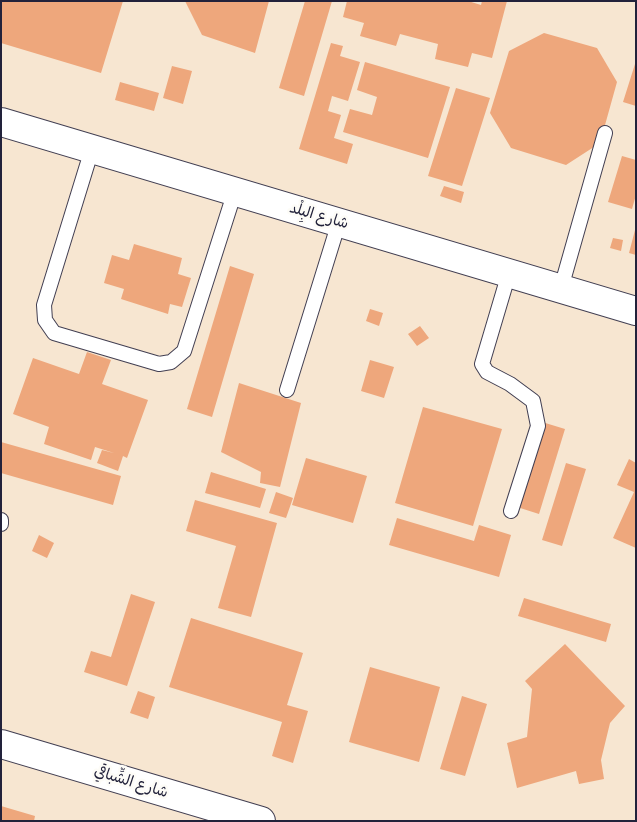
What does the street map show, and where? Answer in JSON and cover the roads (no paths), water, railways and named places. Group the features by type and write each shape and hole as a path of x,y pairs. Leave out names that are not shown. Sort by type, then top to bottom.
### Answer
{"street":[{"name":"شارع البِلْد","path":"1,122 636,311"},
{"name":"شارع الشِّباقي","path":"1,744 260,821"}],"lane":[{"path":"561,288 605,133"},
{"path":"92,149 44,305 45,320 54,333 159,364 171,362 184,351 235,192"},
{"path":"287,390 339,222"},
{"path":"509,273 482,364 487,372 510,384 533,401 538,426 511,511"}]}
